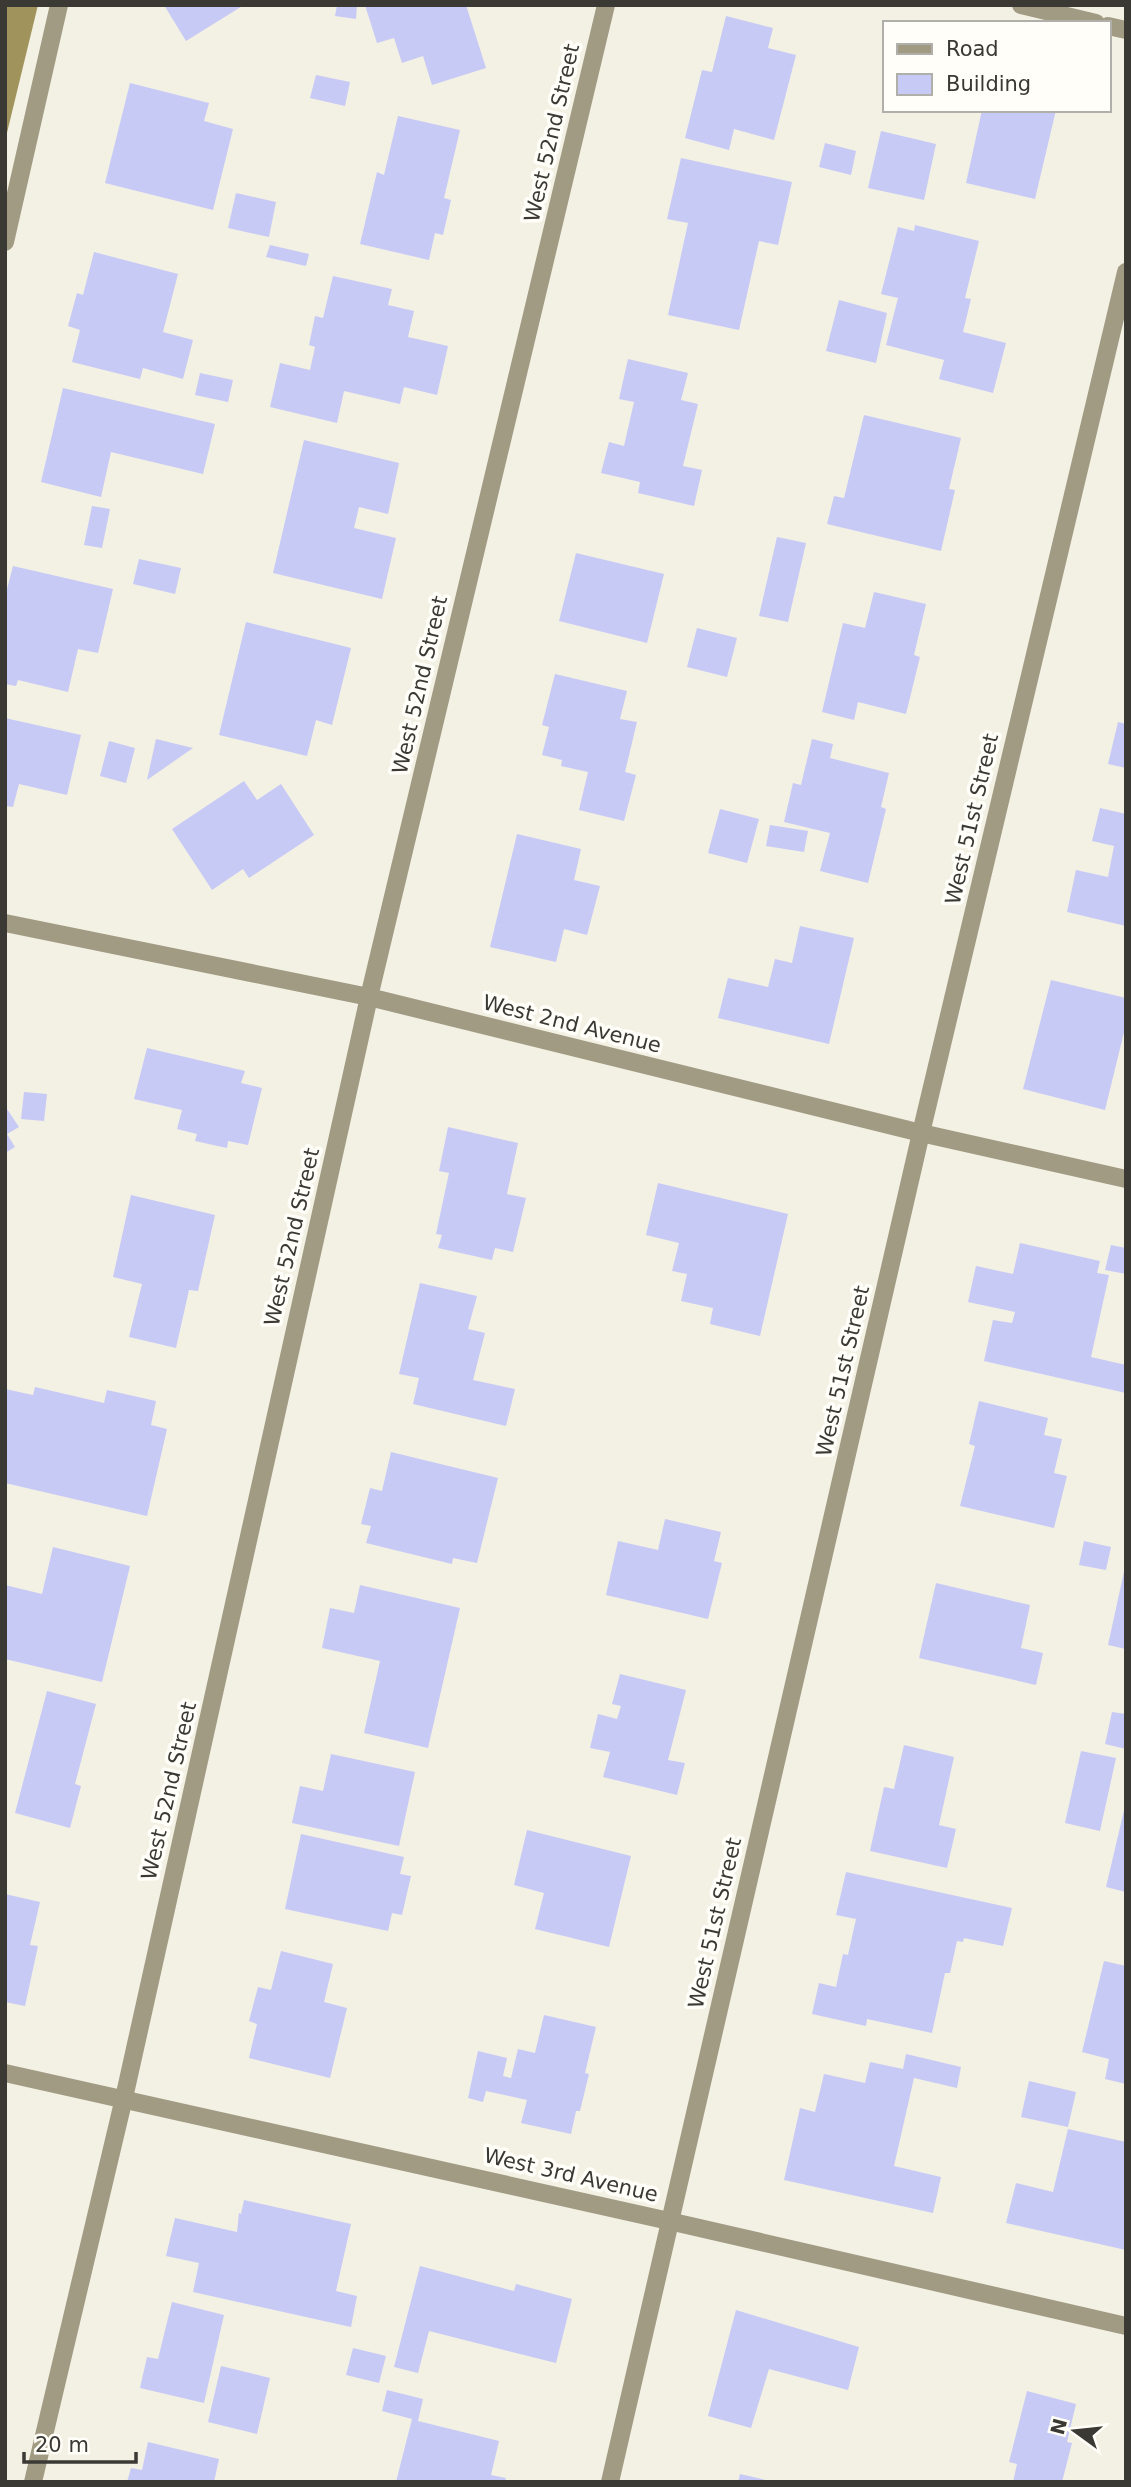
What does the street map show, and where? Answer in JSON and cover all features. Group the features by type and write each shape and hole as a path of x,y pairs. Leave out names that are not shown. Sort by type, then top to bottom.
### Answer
{"street":[{"path":"5,242 59,5"},
{"name":"West 52nd Street","path":"33,2482 124,2098 369,997 606,5"},
{"path":"1021,5 1088,21"},
{"name":"West 51st Street","path":"610,2482 921,1133 1126,272"},
{"name":"West 2nd Avenue","path":"5,923 369,997 921,1133 1126,1179"},
{"name":"West 3rd Avenue","path":"5,2073 1126,2326"}],"shaded area":[{"path":"5,5 38,5 5,141"}],"building":[{"path":"164,5 244,5 186,41"},
{"path":"337,5 357,5 356,19 335,16"},
{"path":"365,5 466,5 486,68 432,85 423,56 402,63 394,38 377,43"},
{"path":"726,16 773,28 768,48 796,55 774,140 734,129 729,150 685,138 702,70 712,72"},
{"path":"316,75 350,82 345,106 310,98"},
{"path":"130,83 209,103 204,121 233,129 213,210 105,183"},
{"path":"982,112 1056,112 1035,199 966,183"},
{"path":"398,116 460,130 444,198 451,200 443,235 435,233 429,260 360,244 377,172 384,175"},
{"path":"881,131 936,144 924,200 868,188"},
{"path":"825,143 856,151 851,175 819,167"},
{"path":"681,158 792,182 778,245 759,241 739,330 668,315 688,223 667,219"},
{"path":"236,193 276,202 269,237 228,228"},
{"path":"915,225 979,241 965,298 971,299 963,332 1006,343 993,393 939,379 944,360 886,345 898,298 881,294 898,227 914,231"},
{"path":"270,245 309,254 306,266 266,257"},
{"path":"94,252 178,274 163,332 193,340 183,379 143,368 140,379 72,362 80,330 68,326 77,293 83,295"},
{"path":"333,276 392,289 388,305 414,311 408,337 448,346 437,395 404,387 400,404 344,391 337,423 270,407 280,363 310,370 315,347 309,345 315,316 323,318"},
{"path":"839,300 887,313 876,363 826,351"},
{"path":"628,359 688,373 681,400 698,404 683,466 702,470 694,506 638,493 640,482 601,473 609,442 624,446 634,402 619,399"},
{"path":"200,373 233,380 228,402 195,395"},
{"path":"63,388 215,424 203,474 111,452 101,497 41,482"},
{"path":"864,415 961,438 949,489 955,490 941,551 827,524 834,496 844,498"},
{"path":"304,440 399,463 388,514 359,507 354,528 396,538 382,599 273,573"},
{"path":"92,506 110,509 102,548 84,545"},
{"path":"777,537 806,543 788,622 759,616"},
{"path":"576,553 664,574 647,643 559,621"},
{"path":"139,559 181,568 175,594 133,584"},
{"path":"13,566 113,589 98,653 78,649 68,692 18,680 16,686 5,684 5,597"},
{"path":"874,592 926,604 914,655 920,657 906,714 858,702 854,720 822,712 843,623 865,628"},
{"path":"246,622 351,648 332,725 316,720 307,756 219,735"},
{"path":"697,628 737,638 727,677 687,667"},
{"path":"555,674 627,691 620,719 637,722 625,772 636,775 624,821 579,810 588,772 561,766 562,760 542,755 549,727 542,725"},
{"path":"5,718 81,735 67,795 19,784 13,807 5,806"},
{"path":"1118,722 1126,724 1126,768 1108,764"},
{"path":"156,739 193,748 147,780"},
{"path":"812,739 833,744 830,758 889,773 881,807 886,809 868,883 820,871 830,833 784,822 793,783 801,785"},
{"path":"109,741 135,748 126,783 100,776"},
{"path":"244,781 257,800 281,784 314,835 249,878 243,869 212,890 172,829"},
{"path":"1100,808 1126,814 1126,926 1067,912 1076,870 1108,877 1114,846 1092,841"},
{"path":"720,809 759,819 747,863 708,853"},
{"path":"770,825 808,831 804,852 766,846"},
{"path":"517,834 581,849 574,880 600,886 587,935 564,929 556,962 490,947"},
{"path":"800,926 854,938 829,1044 718,1018 728,978 768,987 775,959 792,963"},
{"path":"1051,980 1126,998 1126,1024 1105,1110 1023,1089"},
{"path":"147,1048 245,1071 241,1083 262,1088 248,1145 228,1141 227,1148 195,1141 197,1134 177,1129 182,1110 134,1099"},
{"path":"24,1092 47,1094 44,1121 21,1119"},
{"path":"5,1106 19,1127 7,1134 15,1147 5,1153"},
{"path":"448,1127 518,1143 507,1194 526,1198 513,1252 495,1248 492,1260 438,1248 442,1235 436,1234 449,1173 439,1171"},
{"path":"658,1183 788,1214 760,1336 710,1324 713,1308 681,1301 687,1274 672,1271 679,1243 646,1235"},
{"path":"131,1195 215,1215 198,1291 189,1290 176,1348 129,1337 142,1284 113,1277"},
{"path":"1020,1243 1100,1261 1097,1273 1109,1275 1091,1357 1126,1365 1126,1393 984,1361 993,1320 1012,1323 1015,1312 968,1302 976,1266 1013,1274"},
{"path":"1111,1245 1126,1248 1126,1274 1105,1270"},
{"path":"420,1283 477,1296 468,1329 485,1333 473,1380 515,1389 506,1426 413,1404 419,1378 399,1374"},
{"path":"35,1387 104,1403 107,1390 156,1401 151,1425 167,1429 147,1516 5,1483 5,1389 33,1395"},
{"path":"979,1401 1048,1418 1044,1435 1062,1439 1054,1473 1067,1476 1054,1528 960,1506 975,1446 969,1444"},
{"path":"391,1452 498,1478 477,1563 453,1558 452,1564 366,1543 371,1526 361,1524 370,1488 382,1491"},
{"path":"665,1519 721,1532 714,1561 722,1563 708,1619 606,1595 618,1541 658,1550"},
{"path":"1084,1541 1111,1547 1106,1570 1079,1565"},
{"path":"53,1547 130,1566 102,1682 5,1659 5,1585 42,1594"},
{"path":"1126,1567 1126,1649 1108,1645"},
{"path":"936,1583 1030,1605 1021,1648 1043,1653 1036,1685 919,1658"},
{"path":"360,1585 460,1608 428,1748 364,1733 380,1661 322,1648 330,1608 354,1613"},
{"path":"620,1674 686,1690 668,1760 685,1763 677,1795 603,1777 610,1752 590,1748 598,1714 617,1719 621,1706 612,1704"},
{"path":"47,1691 96,1704 75,1784 81,1786 70,1828 15,1813"},
{"path":"1112,1712 1126,1714 1126,1749 1105,1744"},
{"path":"904,1745 954,1757 939,1825 956,1829 947,1868 870,1851 884,1787 894,1789"},
{"path":"1081,1751 1116,1758 1100,1831 1065,1823"},
{"path":"331,1754 415,1772 399,1846 292,1823 300,1786 323,1791"},
{"path":"1126,1806 1126,1892 1106,1887"},
{"path":"527,1830 631,1856 609,1947 535,1929 544,1893 514,1885"},
{"path":"301,1834 404,1857 400,1874 411,1876 402,1915 392,1913 388,1931 285,1909"},
{"path":"846,1872 1012,1908 1003,1946 964,1938 963,1942 957,1941 950,1973 945,1973 932,2033 867,2019 866,2026 812,2014 819,1983 836,1987 843,1954 848,1955 856,1919 836,1915"},
{"path":"5,1894 40,1902 30,1945 38,1946 25,2006 5,2002"},
{"path":"281,1951 333,1964 324,2002 347,2008 330,2078 249,2058 257,2024 249,2021 258,1987 271,1990"},
{"path":"1104,1961 1126,1966 1126,2084 1105,2079 1109,2059 1082,2052"},
{"path":"544,2015 596,2027 585,2073 589,2074 571,2134 521,2123 527,2100 486,2091 483,2102 468,2098 478,2051 507,2058 503,2076 511,2078 518,2049 535,2053"},
{"path":"906,2054 961,2067 957,2088 914,2078 894,2166 941,2177 933,2213 784,2180 800,2108 815,2112 824,2074 865,2083 870,2062 903,2069"},
{"path":"1029,2081 1076,2092 1068,2127 1021,2117"},
{"path":"1068,2129 1126,2142 1126,2250 1006,2223 1016,2183 1053,2192"},
{"path":"244,2200 351,2224 336,2291 357,2296 351,2327 193,2292 199,2263 166,2256 175,2218 237,2232 239,2213 241,2214"},
{"path":"420,2266 514,2291 516,2284 572,2299 556,2363 429,2331 418,2373 394,2367"},
{"path":"172,2302 224,2315 204,2403 140,2388 147,2357 158,2359"},
{"path":"736,2310 859,2347 848,2390 769,2369 751,2428 708,2416"},
{"path":"353,2348 386,2356 379,2383 346,2375"},
{"path":"221,2366 270,2378 257,2434 208,2422"},
{"path":"387,2390 423,2399 418,2421 499,2441 491,2475 506,2478 505,2482 396,2482 412,2419 382,2411"},
{"path":"1027,2391 1076,2404 1067,2442 1072,2443 1062,2482 1013,2482 1017,2464 1009,2462"},
{"path":"148,2442 219,2459 214,2482 127,2482 131,2468 142,2470"},
{"path":"740,2474 770,2481 770,2482 738,2482"}]}
